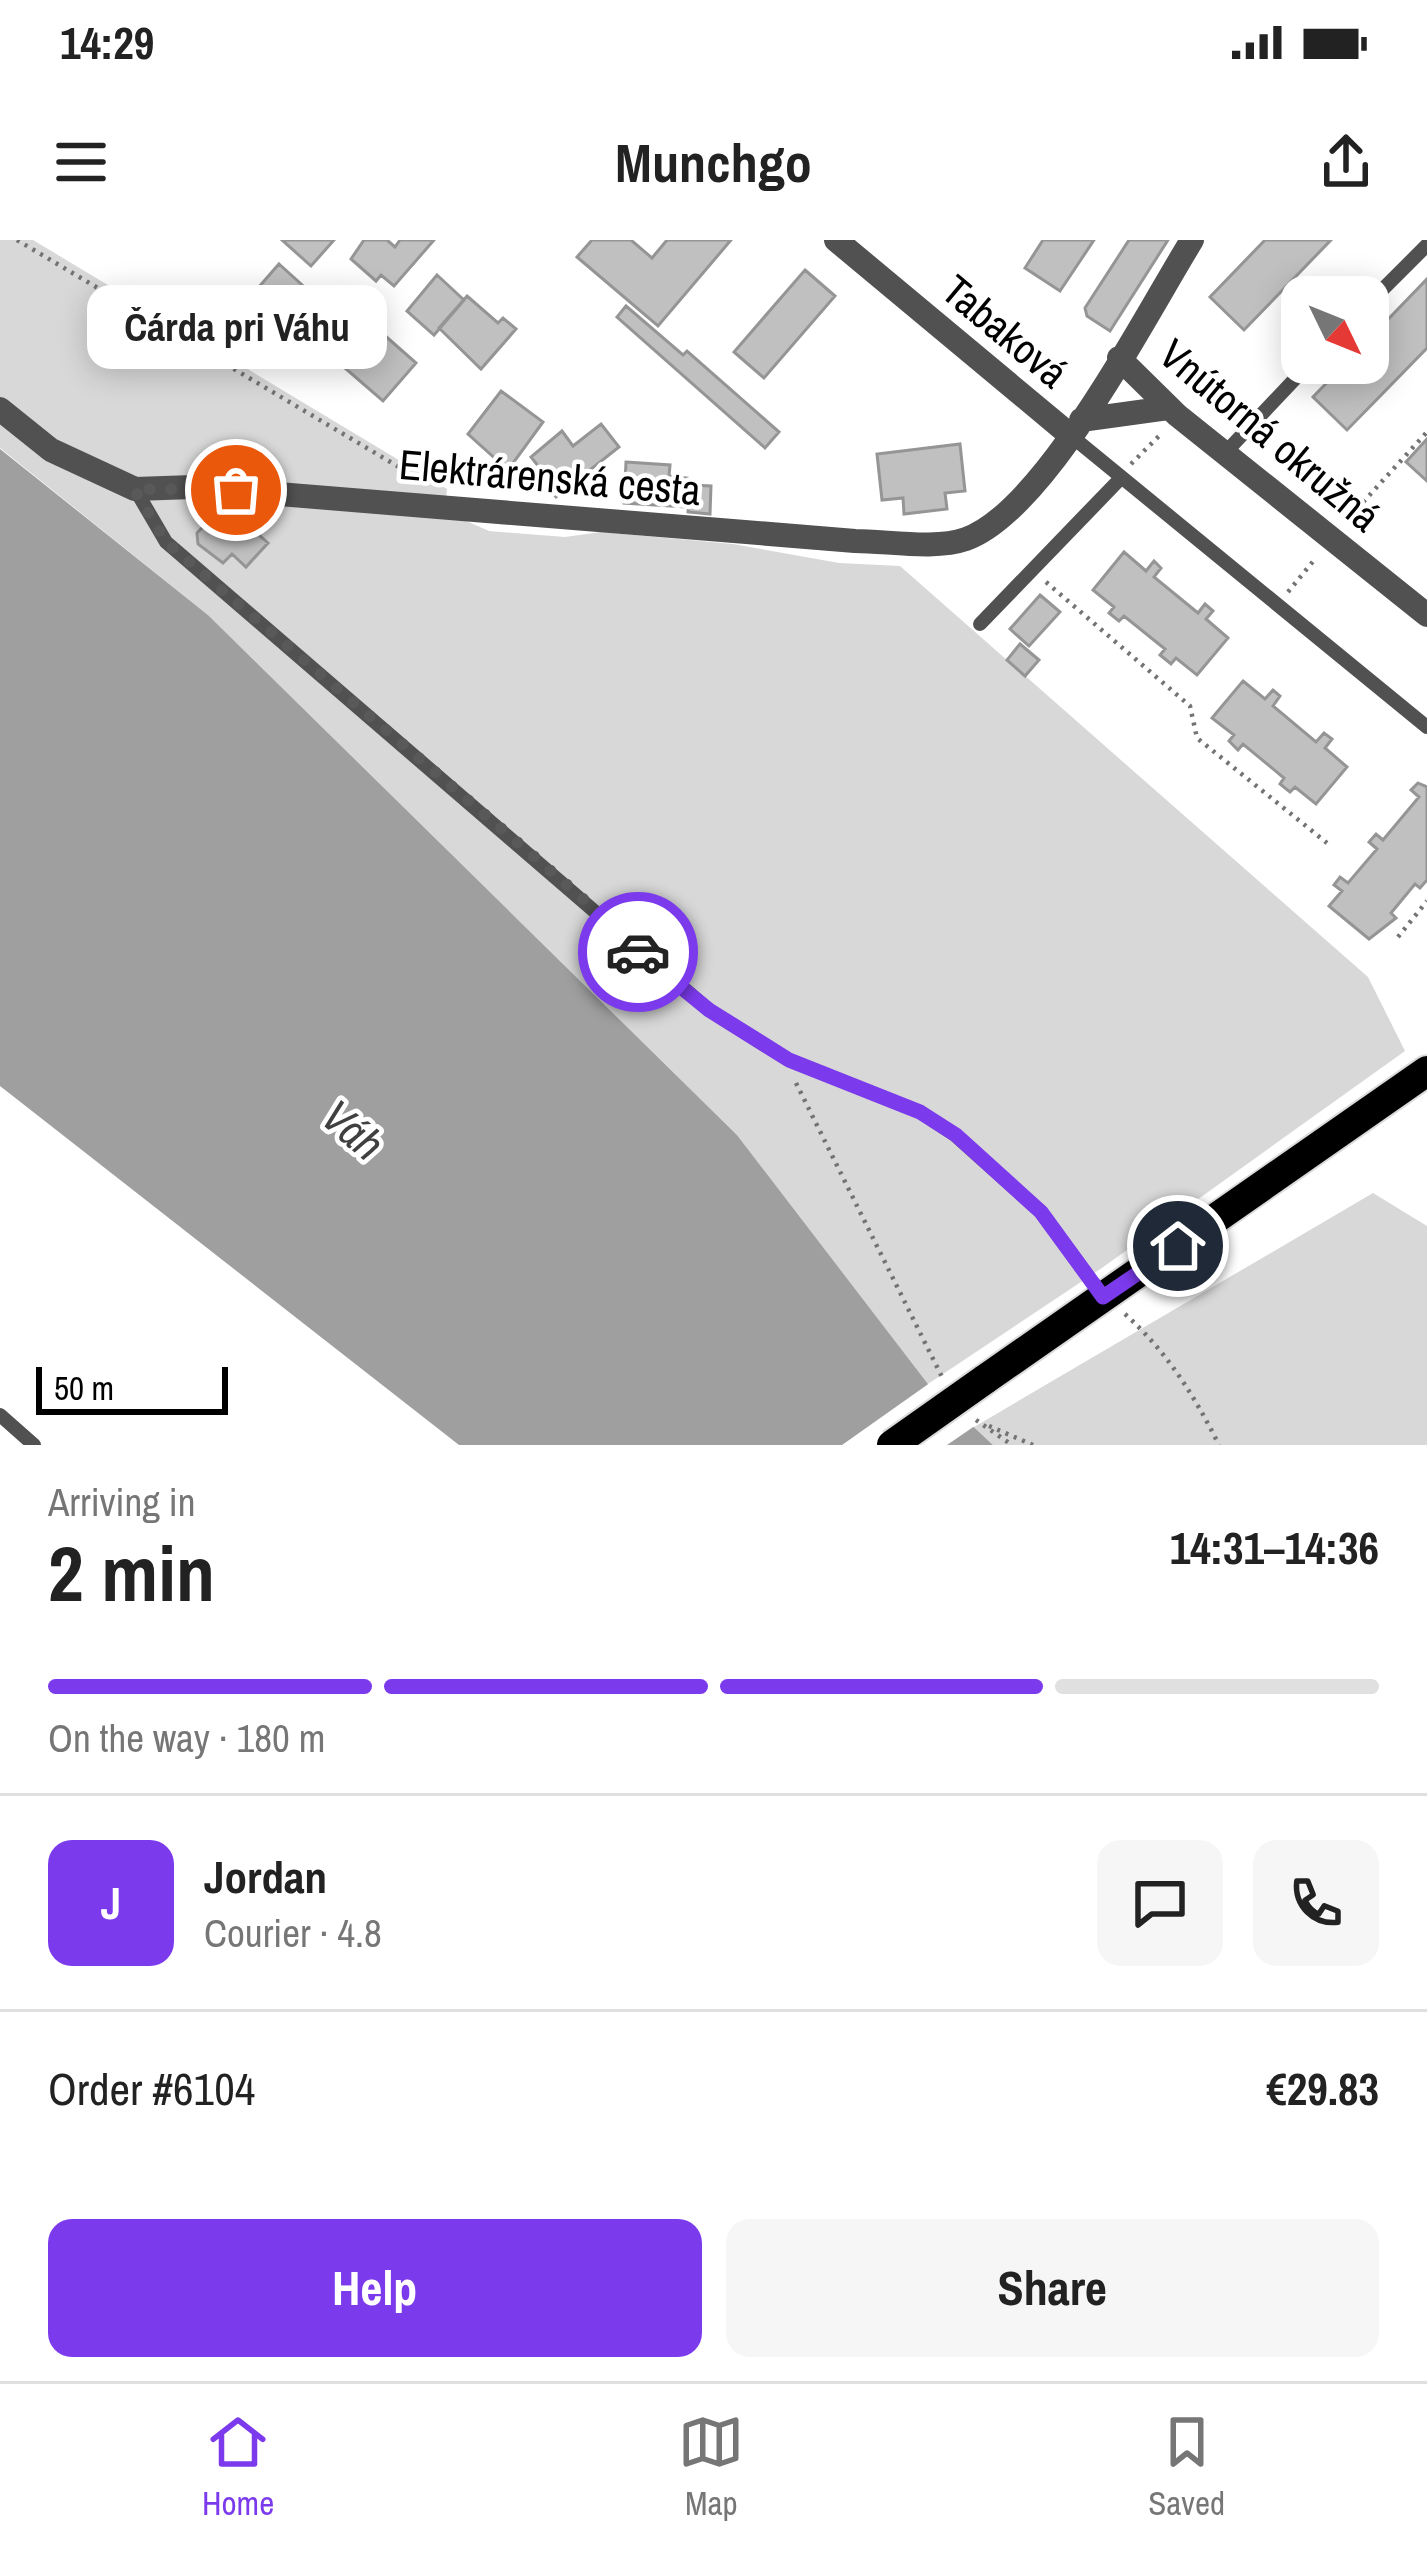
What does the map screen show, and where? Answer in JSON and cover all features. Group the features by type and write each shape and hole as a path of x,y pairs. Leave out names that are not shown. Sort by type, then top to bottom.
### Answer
{"main road":[{"path":"892,1445 984,1380 1114,1305 1427,1071"}],"street":[{"name":"Tabaková","path":"836,240 1076,427"},
{"name":"Vnútorná okružná","path":"1076,427 1192,240"},
{"name":"Vnútorná okružná","path":"1119,358 1166,419 1224,454 1427,615"},
{"name":"Elektrárenská cesta","path":"0,409 51,449 134,489 194,487 855,541 959,542 990,529 1013,510 1076,427"},
{"path":"1076,427 1166,419"}],"lane":[{"path":"1389,283 1427,245"},
{"path":"1224,454 1290,384"},
{"path":"1076,427 1123,474 1276,605 1427,727"},
{"path":"980,624 1123,474"},
{"path":"134,489 166,542 580,896 652,965 709,1010 789,1060 920,1112 956,1135 1041,1212 1114,1305"},
{"path":"0,1415 34,1445"}],"path":[{"path":"17,240 437,490 450,508"},
{"path":"1123,474 1166,419"},
{"path":"1276,605 1427,432"},
{"path":"1031,570 1190,706 1197,739 1327,843"},
{"path":"1398,937 1427,901"},
{"path":"789,1060 799,1092 939,1374"},
{"path":"1114,1305 1148,1335 1192,1390 1219,1445"},
{"path":"1012,1445 978,1422 1033,1445"}],"shaded area":[{"path":"0,240 33,240 447,489 444,518 464,520 489,531 565,537 601,532 733,544 839,563 900,566 1368,977 1405,1051 1099,1270 928,1384 737,1135 208,615 0,448"},
{"path":"1373,1193 1427,1226 1427,1445 993,1445 974,1427"}],"water":[{"name":"Váh","path":"0,449 208,615 737,1135 928,1384 993,1445 459,1445 0,1086"}],"pier":[{"path":"934,1380 979,1423 947,1445 842,1445"}],"building":[{"path":"282,240 334,240 311,266"},
{"path":"364,240 387,240 395,247 400,240 434,240 394,286 381,275 376,281 351,259"},
{"path":"592,240 631,240 652,258 667,240 731,240 658,326 577,257"},
{"path":"1043,240 1094,240 1060,291 1025,268"},
{"path":"1129,240 1168,240 1110,331 1087,316 1085,308"},
{"path":"1265,240 1331,240 1296,276 1281,276 1281,292 1244,330 1210,297"},
{"path":"279,264 311,293 295,309 307,320 287,344 243,305"},
{"path":"805,270 835,296 764,378 734,352"},
{"path":"437,275 464,300 434,335 407,311"},
{"path":"1427,279 1427,348 1347,430 1313,397 1326,384 1389,384 1389,318"},
{"path":"467,296 498,323 503,318 516,329 481,369 439,328"},
{"path":"626,306 683,355 687,351 779,432 765,448 617,317"},
{"path":"357,311 416,363 383,401 323,349"},
{"path":"501,391 543,422 508,470 468,434"},
{"path":"601,424 619,447 556,497 531,457 562,431 573,446"},
{"path":"1427,439 1427,481 1406,462"},
{"path":"960,444 965,491 945,493 947,509 904,514 903,498 882,500 877,454"},
{"path":"626,462 670,465 669,476 687,478 685,507 624,503"},
{"path":"690,485 711,486 710,514 688,512"},
{"path":"218,511 242,532 248,525 268,543 246,567 232,554 223,563 198,544 197,533"},
{"path":"1124,552 1146,571 1154,561 1161,568 1154,577 1198,613 1205,604 1213,611 1206,619 1228,638 1197,675 1176,658 1171,664 1160,655 1165,649 1124,616 1119,621 1109,613 1114,607 1093,590"},
{"path":"1040,595 1060,612 1029,646 1010,629"},
{"path":"1020,644 1039,660 1025,676 1007,660"},
{"path":"1243,681 1265,699 1273,690 1280,696 1273,706 1316,742 1324,733 1332,739 1325,748 1347,767 1316,804 1295,787 1290,792 1280,784 1284,778 1243,744 1238,750 1229,741 1234,735 1212,718"},
{"path":"1418,783 1427,787 1427,880 1420,888 1415,884 1391,913 1396,918 1369,939 1329,906 1342,891 1334,885 1340,877 1348,883 1377,849 1369,842 1376,834 1383,840 1419,797 1411,790"}],"way so far":[{"path":"236,490 134,489 166,542 580,896 638,952"}],"place":[{"name":"Čárda pri Váhu","path":"236,490"}],"route":[{"path":"638,952 709,1010 789,1060 920,1112 956,1135 1041,1212 1103,1297 1178,1246"}]}
